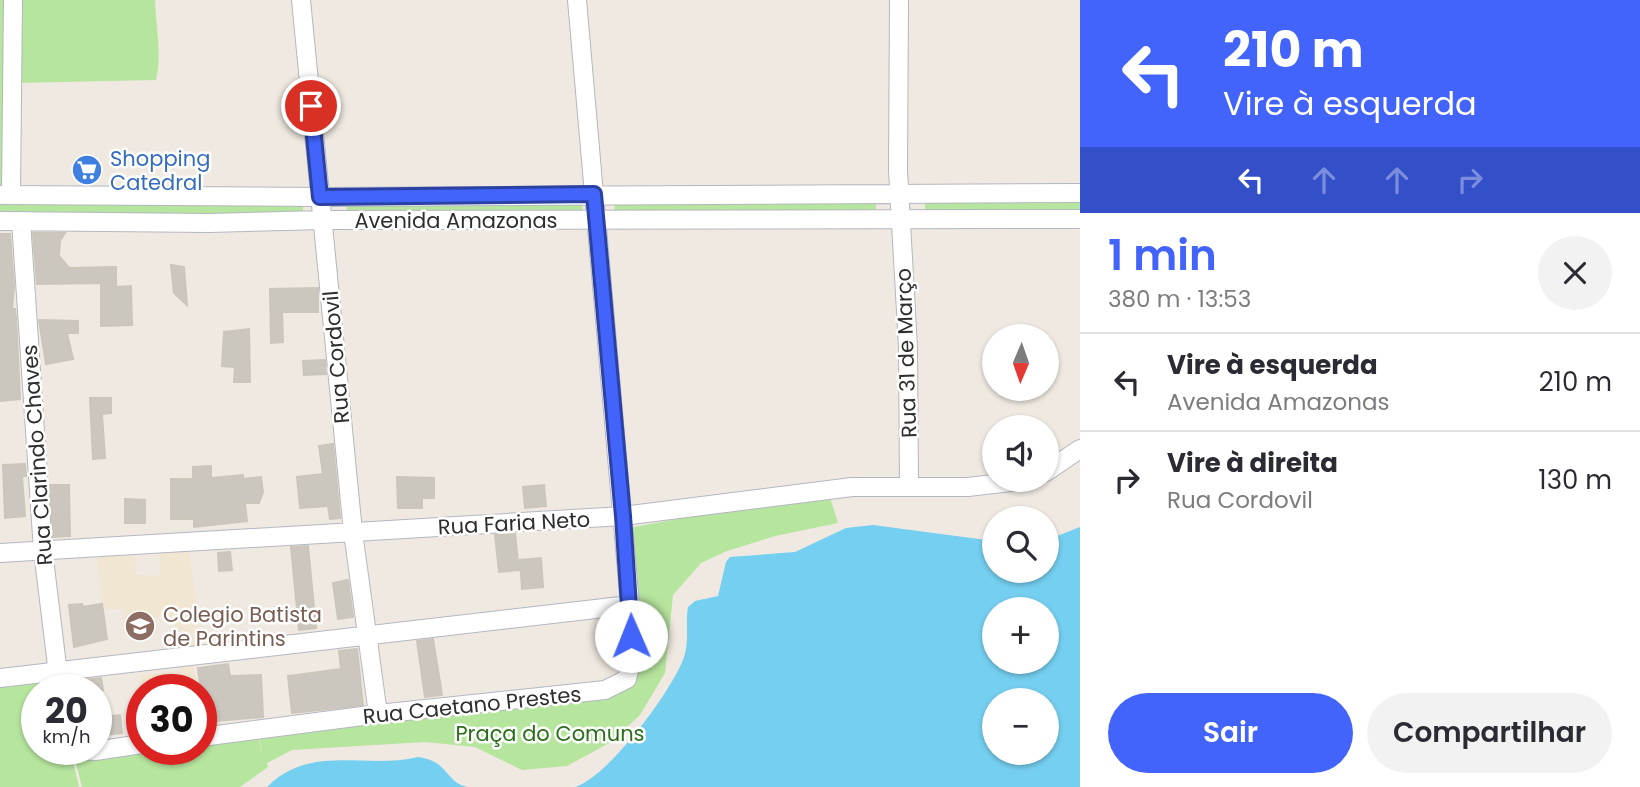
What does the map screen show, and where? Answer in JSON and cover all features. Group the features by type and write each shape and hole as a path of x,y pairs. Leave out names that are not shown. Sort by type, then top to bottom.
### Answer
{"street":[{"path":"6,195 13,0"},
{"name":"Rua Cordovil","path":"301,0 353,532 365,636 379,714"},
{"path":"0,678 630,605 577,0"},
{"name":"Rua 31 de Março","path":"898,0 898,170 908,347 909,486"},
{"name":"Avenida Amazonas","path":"6,195 320,197 1080,193"},
{"name":"Avenida Amazonas","path":"0,221 208,223 323,220 1080,219"},
{"name":"Rua Clarindo Chaves","path":"20,220 43,551 58,674"},
{"path":"1059,463 1080,449"},
{"name":"Rua Faria Neto","path":"0,552 623,516 852,487 982,485"},
{"name":"Rua Caetano Prestes","path":"217,735 379,714 593,692 618,686 626,681 630,673 630,605"}],"shaded area":[{"name":"Colegio Batista de Parintins","path":"189,549 202,645 191,647 194,674 150,674 180,671 174,617 155,617 155,635 127,637 123,609 102,609 97,554 135,552 136,575 160,576 159,550"}],"green space":[{"path":"0,0 155,0 158,40 156,80 15,83 14,196 0,196"},
{"path":"876,199 876,214 614,214 615,200"},
{"path":"925,199 1080,199 1080,212 925,213"},
{"path":"582,200 583,214 347,215 346,202"},
{"path":"0,202 303,203 303,216 0,216"},
{"name":"Praça do Comuns","path":"828,491 838,523 775,536 727,551 701,563 673,595 665,673 640,715 611,742 567,766 522,770 475,747 425,742 292,750 267,763 268,767 240,787 82,787 76,765 112,765 112,752 126,750 126,765 217,765 217,737 258,734 262,757 259,735 561,699 628,674 629,528"},
{"path":"21,684 21,765 74,765 79,787 0,787 0,686"}],"water":[{"path":"873,525 982,539 982,583 1059,583 1059,535 1080,527 1080,787 575,787 604,768 652,712 683,660 687,640 688,607 695,601 718,596 726,562 730,557 795,552 846,528"},
{"path":"418,757 436,763 454,780 467,787 267,787 284,774 320,762"}],"building":[{"path":"33,233 65,233 60,241 59,256 69,268 116,267 116,287 131,286 132,325 101,326 101,283 37,284"},
{"path":"0,234 10,234 14,286 12,309 15,309 16,318 20,399 0,401"},
{"path":"171,265 184,267 187,305 174,293"},
{"path":"318,288 318,312 282,312 283,342 271,343 270,289"},
{"path":"39,320 78,321 78,333 67,333 73,359 46,364"},
{"path":"249,329 250,382 234,382 235,367 222,366 224,332"},
{"path":"325,360 326,374 304,375 303,361"},
{"path":"90,398 111,398 111,413 102,414 105,458 93,459"},
{"path":"333,444 340,518 330,519 328,506 300,508 297,477 323,474 319,446"},
{"path":"25,464 26,476 22,476 25,516 5,518 3,465"},
{"path":"211,466 211,478 243,475 243,479 261,477 263,492 259,503 245,503 247,521 194,527 194,519 171,519 171,479 193,479 193,467"},
{"path":"397,477 434,478 434,498 422,498 422,508 398,508"},
{"path":"50,485 69,485 70,536 53,537"},
{"path":"544,485 546,506 525,508 523,487"},
{"path":"125,499 145,500 145,523 125,523"},
{"path":"515,534 519,570 499,572 495,535"},
{"path":"308,546 316,628 299,630 291,547"},
{"path":"230,552 232,570 219,571 218,553"},
{"path":"541,558 543,587 522,589 520,560"},
{"path":"348,580 353,617 338,619 333,583"},
{"path":"82,604 83,607 102,604 107,639 74,647 69,605"},
{"path":"433,639 442,695 425,697 417,641"},
{"path":"357,649 363,705 292,713 288,676 341,669 339,651"},
{"path":"228,664 230,676 261,675 263,717 217,721 217,674 199,674 198,668"},
{"path":"120,715 122,733 112,734 112,716"}],"place":[{"name":"Shopping Catedral","path":"87,170"},
{"name":"Colegio Batista de Parintins","path":"140,626"}],"route":[{"path":"311,106 320,197 594,194 631,636"}]}
